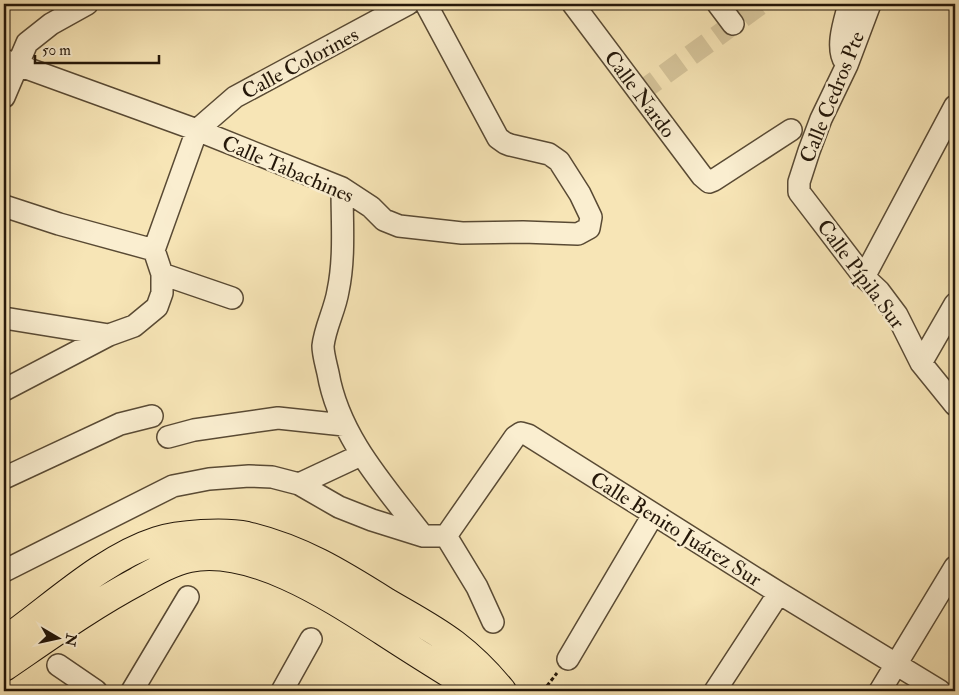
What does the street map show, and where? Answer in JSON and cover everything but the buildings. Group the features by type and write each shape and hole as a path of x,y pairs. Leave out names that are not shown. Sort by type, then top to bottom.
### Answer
{"main road":[{"path":"4,639 18,631 103,568 128,553 157,541 183,536 216,534 245,536 294,550 329,567 453,643 484,686"},
{"path":"4,667 103,599 172,563 191,558 212,557 243,560 278,572 330,598 484,686"}],"street":[{"path":"4,97 10,62 27,43 51,24 88,4"},
{"name":"Calle Colorines","path":"197,130 235,98 408,4"},
{"name":"Calle Tabachines","path":"10,62 197,130 342,188 371,207 384,220 400,226 462,233 523,232 578,234 589,228 591,217 580,194 559,161 548,154 510,145 498,138 426,4"},
{"name":"Calle Nardo","path":"573,4 702,176 709,182 791,130"},
{"path":"718,4 733,24"},
{"path":"847,65 842,57 841,42 849,4"},
{"name":"Calle Cedros Pte","path":"799,192 799,182 821,119 847,65 870,4"},
{"path":"864,277 955,106"},
{"path":"4,390 109,335 134,326 157,307 162,293 162,274 154,250 197,130"},
{"path":"342,188 342,252 338,291 323,348 330,387 344,425 361,455 423,536"},
{"name":"Calle Pípila Sur","path":"799,192 864,277 879,291 897,315 921,363 955,406"},
{"path":"4,206 58,224 154,250"},
{"path":"162,274 232,298"},
{"path":"921,363 955,304"},
{"path":"4,318 109,335"},
{"path":"4,478 120,424 152,416"},
{"path":"168,437 202,428 278,418 344,425"},
{"name":"Calle Benito Juárez Sur","path":"446,536 515,437 521,434 528,435 779,593 940,691"},
{"path":"299,484 361,455"},
{"path":"4,571 172,486 209,478 272,477 299,484 339,507 372,520 423,536 446,536 477,587 493,622"},
{"path":"568,659 653,514"},
{"path":"880,691 955,567"},
{"path":"715,691 779,593"},
{"path":"132,691 188,597"},
{"path":"282,691 311,640"},
{"path":"58,665 96,691"},
{"path":"484,686 518,691"}],"tunnel":[{"path":"639,93 761,4"}]}
